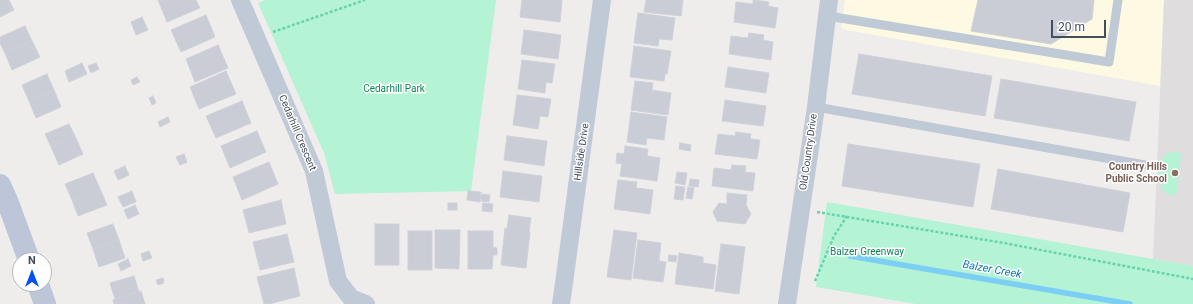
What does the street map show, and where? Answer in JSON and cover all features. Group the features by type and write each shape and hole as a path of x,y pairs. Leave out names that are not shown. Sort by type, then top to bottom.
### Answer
{"street":[{"name":"Cedarhill Crescent","path":"240,0 314,171 338,281 351,298 366,304"},
{"name":"Hillside Drive","path":"561,304 602,0"},
{"name":"Old Country Drive","path":"787,304 816,107 828,8"},
{"path":"0,185 26,252"},
{"path":"41,292 45,304"}],"lane":[{"path":"828,8 1109,62 1118,0"},
{"path":"816,107 1145,165"}],"path":[{"path":"257,38 365,0"},
{"path":"801,209 1004,243 1193,279"},
{"path":"815,281 834,236 847,216"}],"shaded area":[{"path":"845,0 1164,0 1160,86 841,29"},
{"name":"Country Hills Public School","path":"1164,0 1193,0 1193,266 1153,259"}],"green space":[{"name":"Cedarhill Park","path":"265,0 496,0 471,191 335,194 324,153 258,3"},
{"path":"1168,152 1181,153 1177,191 1172,196 1164,192 1158,180 1159,162"},
{"name":"Balzer Greenway","path":"827,202 1193,266 1193,304 916,304 816,287"}],"building":[{"path":"0,0 9,0 14,10 0,17"},
{"path":"158,0 196,0 200,8 167,22"},
{"path":"522,0 562,0 560,22 520,17"},
{"path":"646,0 683,0 681,16 644,12"},
{"path":"753,0 769,2 768,6 778,8 775,28 734,22 736,2 753,4"},
{"path":"978,0 1094,0 1092,19 1051,44 971,31"},
{"path":"638,13 675,18 672,40 659,39 658,46 634,43"},
{"path":"206,15 215,37 181,52 171,30"},
{"path":"142,17 148,30 136,35 131,22"},
{"path":"25,26 32,41 5,53 0,43 0,37"},
{"path":"524,30 561,35 558,59 521,54"},
{"path":"749,33 764,35 763,40 773,42 771,60 729,54 731,36 748,38"},
{"path":"32,41 40,57 12,70 5,53"},
{"path":"218,45 228,68 195,82 186,59"},
{"path":"634,46 671,51 667,74 665,74 664,81 630,77"},
{"path":"859,54 992,76 985,116 852,94"},
{"path":"522,60 555,64 552,83 546,82 545,93 518,89"},
{"path":"82,63 87,74 69,82 65,71"},
{"path":"96,63 99,69 91,73 88,66"},
{"path":"728,67 769,73 766,93 725,87"},
{"path":"226,71 236,94 199,109 190,87"},
{"path":"47,74 54,90 29,101 22,85"},
{"path":"137,77 140,82 133,85 131,80"},
{"path":"1001,79 1136,102 1129,141 994,118"},
{"path":"635,81 653,83 652,90 671,93 668,115 631,110"},
{"path":"54,90 61,107 36,118 29,101"},
{"path":"517,95 551,99 548,117 540,116 538,129 513,125"},
{"path":"153,96 156,103 152,105 149,98"},
{"path":"725,100 766,106 763,126 722,121"},
{"path":"242,101 251,123 216,138 206,116"},
{"path":"631,112 667,117 664,140 647,138 646,145 627,142"},
{"path":"168,117 170,122 160,127 158,122"},
{"path":"69,124 75,136 51,147 45,134"},
{"path":"257,131 266,152 230,168 221,146"},
{"path":"736,132 751,134 750,139 760,140 757,159 715,154 718,134 735,136"},
{"path":"75,136 83,154 59,165 51,147"},
{"path":"507,136 547,141 544,166 504,160"},
{"path":"680,143 691,145 690,151 679,149"},
{"path":"848,144 980,164 973,207 842,186"},
{"path":"625,146 648,149 647,156 660,158 657,181 620,176 622,164 616,163 617,153 624,154"},
{"path":"184,154 187,162 180,165 176,157"},
{"path":"269,162 278,184 242,200 233,177"},
{"path":"732,165 746,166 745,172 755,173 753,191 712,186 714,168 731,170"},
{"path":"125,166 129,175 118,180 114,171"},
{"path":"998,169 1130,193 1123,232 991,209"},
{"path":"503,171 542,176 539,202 500,197"},
{"path":"677,172 687,173 685,185 675,183"},
{"path":"93,173 100,189 72,200 65,184"},
{"path":"690,179 699,180 698,187 689,186"},
{"path":"618,180 637,182 636,188 653,190 650,214 614,209"},
{"path":"676,186 685,187 683,200 674,199"},
{"path":"688,187 694,188 692,199 686,198"},
{"path":"100,189 107,205 78,216 72,200"},
{"path":"132,191 136,202 123,207 118,197"},
{"path":"468,191 481,192 480,202 467,200"},
{"path":"727,193 747,195 746,205 751,214 745,224 717,221 713,212 719,203 727,204"},
{"path":"482,194 490,195 489,202 481,201"},
{"path":"281,200 286,224 249,233 243,210"},
{"path":"448,203 457,203 457,210 448,210"},
{"path":"483,203 493,204 492,212 482,211"},
{"path":"135,205 139,214 128,219 124,210"},
{"path":"509,215 531,218 526,268 501,265 505,228 507,229"},
{"path":"113,224 119,240 93,249 87,233"},
{"path":"375,224 399,224 399,265 375,265"},
{"path":"435,230 460,230 459,269 435,268"},
{"path":"614,230 637,233 631,280 607,277"},
{"path":"408,231 432,231 432,270 408,270"},
{"path":"468,231 493,231 493,247 497,248 497,255 493,255 492,269 468,269"},
{"path":"287,234 294,262 260,270 253,242"},
{"path":"119,240 125,258 99,267 93,249"},
{"path":"638,240 661,243 659,261 666,262 663,282 633,278"},
{"path":"721,244 745,247 739,294 715,291"},
{"path":"149,251 152,258 143,261 141,254"},
{"path":"679,253 703,257 703,263 716,265 713,289 675,284"},
{"path":"669,255 677,256 676,262 668,261"},
{"path":"128,259 131,266 121,271 118,264"},
{"path":"294,268 300,296 264,304 257,277"},
{"path":"134,276 139,292 115,299 110,283"},
{"path":"163,278 164,283 158,285 156,280"},
{"path":"141,291 145,304 114,304 113,300"}],"waterway":[{"name":"Balzer Creek","path":"850,256 1130,304"}],"place":[{"name":"Country Hills Public School","path":"1175,173"}]}
